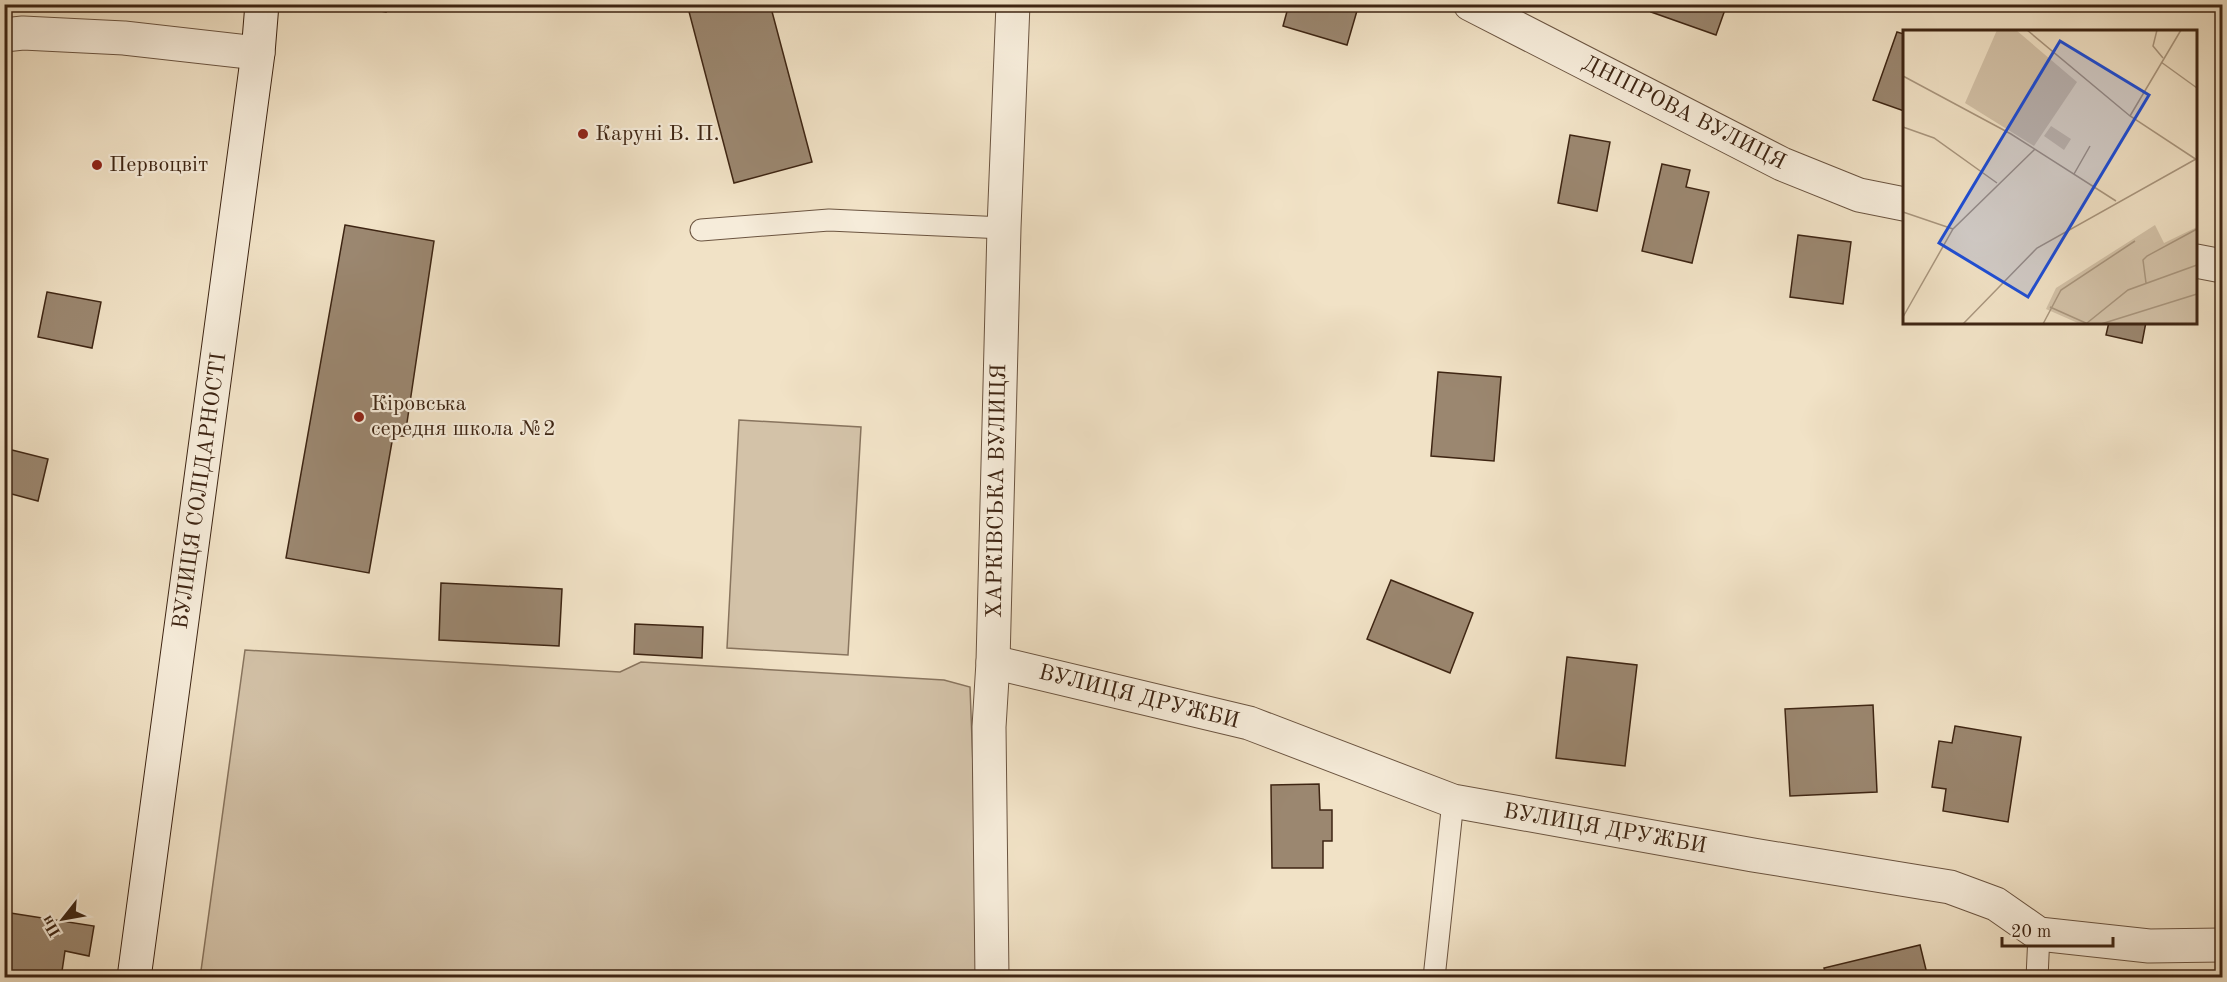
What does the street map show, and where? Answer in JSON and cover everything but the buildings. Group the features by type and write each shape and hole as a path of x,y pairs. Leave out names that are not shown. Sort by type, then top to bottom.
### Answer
{"street":[{"name":"ВУЛИЦЯ СОЛІДАРНОСТІ","path":"134,978 258,53 262,4"},
{"name":"ХАРКІВСЬКА ВУЛИЦЯ","path":"992,978 988,727 993,662 1004,228 1013,4"},
{"name":"ДНІПРОВА ВУЛИЦЯ","path":"1470,4 1782,164 1859,195 1903,204"},
{"path":"4,35 23,33 124,38 258,53"},
{"path":"2197,261 2223,267"},
{"name":"ВУЛИЦЯ ДРУЖБИ","path":"993,662 1249,723 1454,801 1753,855 1950,887 1996,904 2039,934 2149,946 2223,945"}],"lane":[{"path":"701,230 829,220 1004,228"},
{"path":"1434,978 1454,801"},
{"path":"2037,978 2039,934"}],"shaded area":[{"path":"739,420 861,427 848,655 727,648"},
{"path":"245,650 620,672 641,662 944,680 970,687 981,977 200,978"}],"place":[{"name":"Каруні В. П.","path":"583,134"},
{"name":"Первоцвіт","path":"97,165"},
{"name":"Кіровська середня школа №2","path":"359,417"}]}
